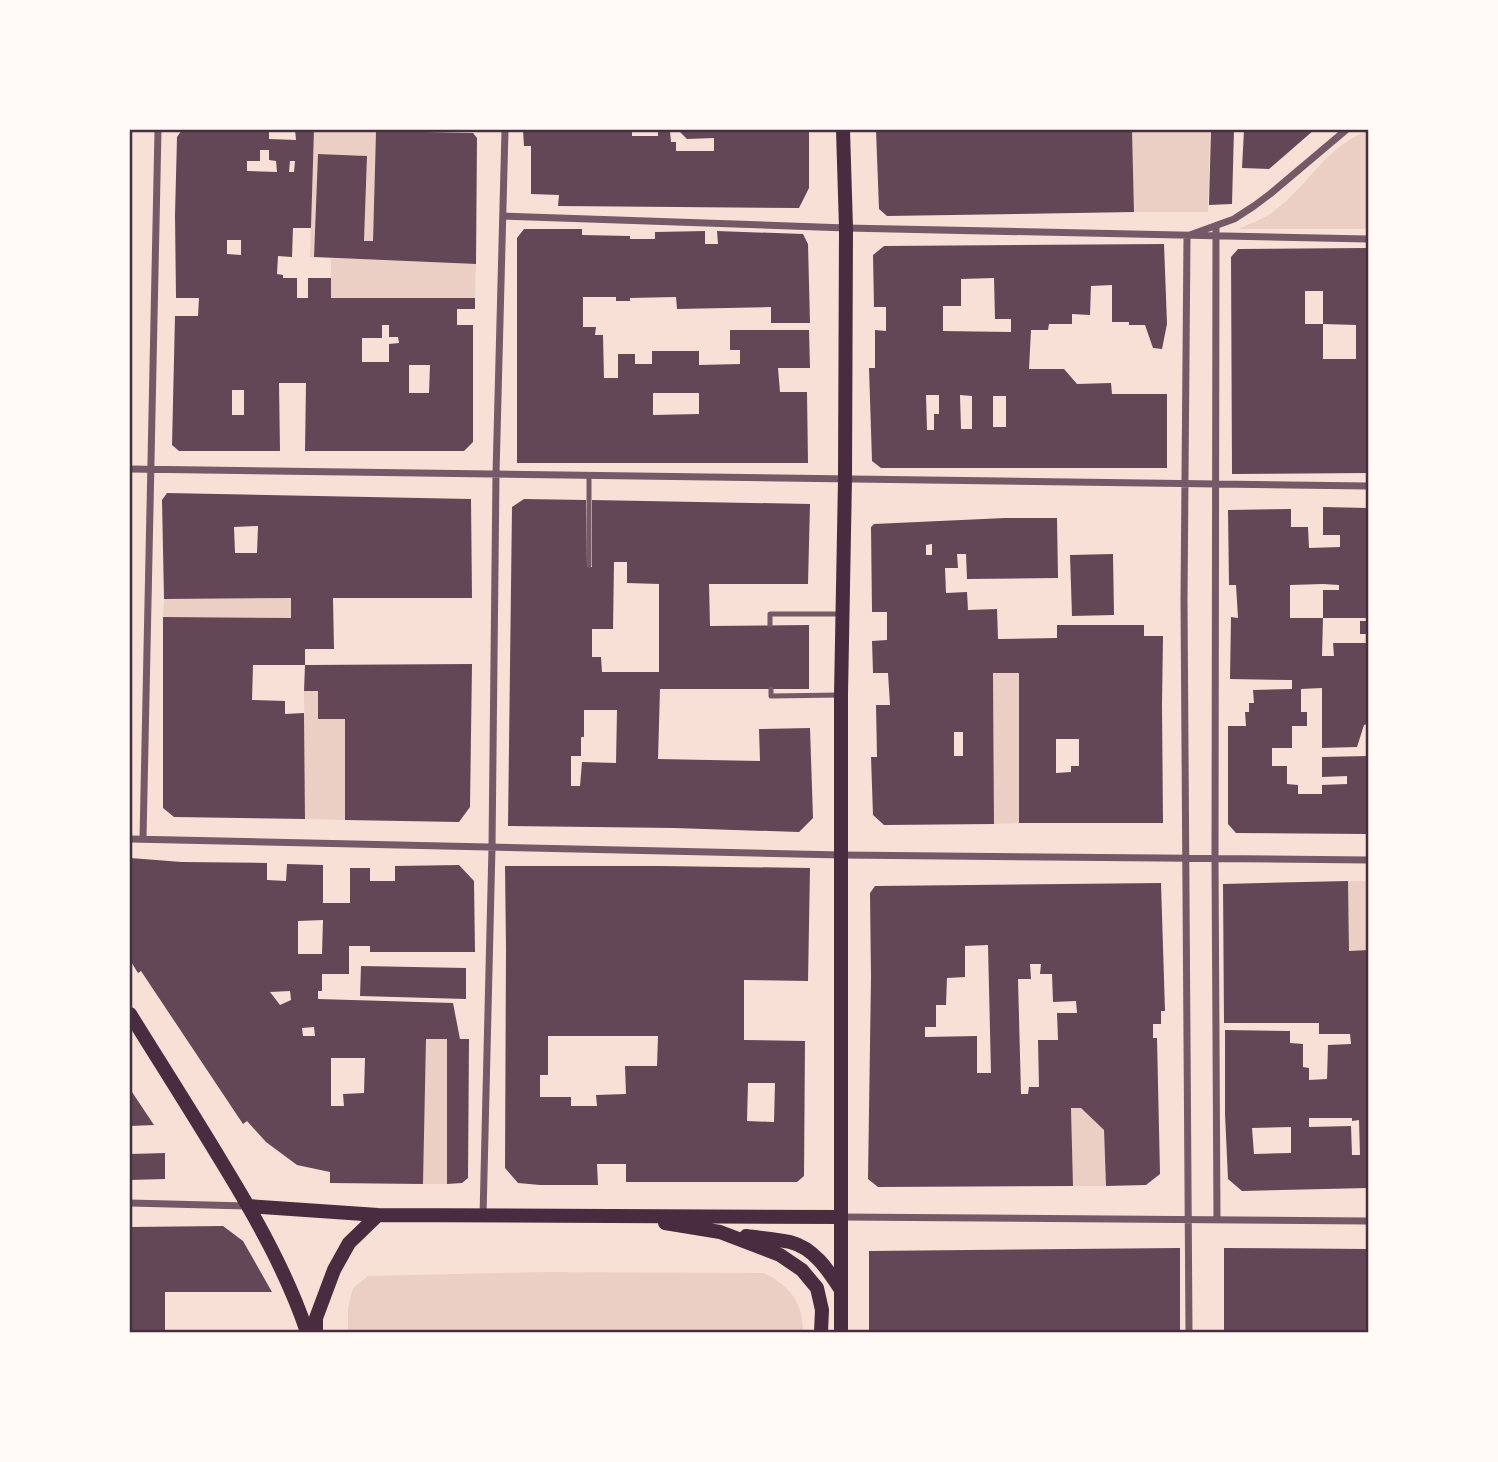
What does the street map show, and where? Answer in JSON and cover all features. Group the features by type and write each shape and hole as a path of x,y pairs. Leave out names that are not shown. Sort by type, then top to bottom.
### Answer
{"main road":[{"path":"841,1332 841,695 846,228 843,130"},
{"path":"130,1014 248,1206 292,1291 307,1332"},
{"path":"248,1206 378,1215 841,1217"},
{"path":"316,1332 316,1318 334,1270 349,1243 378,1215"},
{"path":"625,1216 792,1242 811,1252 827,1268 842,1291"},
{"path":"720,1232 780,1255 802,1270 817,1288 821,1332"}],"street":[{"path":"143,839 158,130"},
{"path":"483,1216 505,130"},
{"path":"1187,236 1234,219 1270,194 1346,130"},
{"path":"503,216 846,228 1368,239"},
{"path":"1216,226 1217,1220"},
{"path":"1187,236 1185,859 1189,1332"},
{"path":"130,469 1368,486"},
{"path":"130,839 842,855 1368,860"},
{"path":"130,1203 248,1206"},
{"path":"841,1217 1368,1221"}],"lane":[{"path":"589,476 589,565"},
{"path":"770,625 770,614 842,614"},
{"path":"771,689 771,696 841,695"}],"shaded area":[{"path":"314,130 376,131 373,241 364,241 367,156 318,154 314,257 310,257"},
{"path":"1132,130 1210,130 1208,212 1134,212"},
{"path":"1368,131 1368,229 1239,229 1273,212 1329,156 1354,137"},
{"path":"331,258 476,264 475,298 331,298"},
{"path":"291,598 291,618 163,617 164,599"},
{"path":"993,673 1019,673 1019,823 994,824"},
{"path":"304,691 318,691 318,719 345,719 345,820 305,819"},
{"path":"1348,881 1368,881 1368,950 1349,951"},
{"path":"426,1039 447,1039 447,1184 423,1184"},
{"path":"1071,1108 1081,1108 1104,1130 1106,1186 1073,1186"},
{"path":"545,1272 764,1273 781,1283 793,1296 801,1312 803,1332 348,1332 348,1308 353,1288 368,1276"}],"building":[{"path":"130,130 132,132 132,222 130,222"},
{"path":"182,130 269,130 269,139 296,140 295,130 314,130 311,228 293,228 292,257 278,256 277,274 283,275 283,278 297,278 297,298 308,298 308,278 331,278 331,298 475,298 475,309 457,309 457,325 473,325 473,442 464,451 305,451 306,383 279,383 280,451 179,451 172,445 175,316 198,316 199,298 176,298 177,137","holes":["260,150 269,150 269,160 276,161 277,172 247,171 247,161 260,161","290,161 295,161 294,172 289,172","227,240 241,240 241,255 227,254","382,325 389,325 389,337 398,337 399,343 389,344 389,362 362,362 362,338 382,338","409,365 430,365 429,393 409,393","232,390 244,390 244,415 232,415"]},
{"path":"523,130 632,130 632,136 658,136 658,131 670,131 671,142 676,142 676,151 714,151 714,138 687,139 678,130 809,130 809,188 799,208 558,206 559,195 531,194 531,146 524,146"},
{"path":"876,130 1132,130 1134,212 887,216 879,209"},
{"path":"1211,130 1234,130 1232,204 1209,205"},
{"path":"1244,130 1314,130 1269,169 1242,168"},
{"path":"376,131 473,133 477,138 476,264 314,257 318,154 367,156 364,241 373,241"},
{"path":"524,229 582,229 582,235 630,236 630,239 655,239 655,232 705,231 705,244 718,244 717,231 803,234 808,244 810,323 771,323 771,307 677,309 676,297 616,301 616,297 583,297 583,327 596,327 595,335 603,335 604,378 618,378 618,354 635,354 635,364 652,364 652,351 699,351 699,365 740,364 740,350 730,350 730,330 809,330 810,368 778,368 780,392 807,392 808,463 517,463 517,238","holes":["653,393 699,393 699,414 653,415"]},
{"path":"1164,244 1167,324 1162,349 1153,348 1145,325 1112,322 1112,285 1091,286 1090,315 1072,314 1072,324 1049,324 1048,330 1031,330 1029,369 1064,369 1077,384 1111,383 1112,394 1167,394 1167,468 881,468 872,461 869,368 875,368 875,330 886,331 886,307 874,307 873,255 884,246","holes":["994,278 995,319 1011,319 1011,332 943,331 943,306 961,306 961,279","926,395 939,395 939,414 934,414 934,430 927,430","960,395 972,396 972,429 961,429","993,396 1006,396 1006,427 993,427"]},
{"path":"1368,248 1368,473 1232,474 1231,257 1238,249","holes":["1305,291 1323,291 1323,324 1305,324","1323,324 1356,325 1356,359 1323,359"]},
{"path":"167,493 471,499 472,598 333,598 334,649 305,649 305,665 253,665 252,700 285,701 285,714 304,713 305,819 174,817 163,808 163,617 291,618 291,598 164,599 162,500","holes":["258,526 257,553 235,553 234,527"]},
{"path":"524,499 586,500 587,567 592,567 592,500 810,504 808,584 709,584 710,626 809,625 809,689 660,689 658,759 760,761 759,729 810,728 813,818 799,832 508,826 512,507","holes":["614,562 627,562 627,583 659,584 659,672 602,672 601,657 592,657 592,629 613,629","584,710 617,710 616,763 582,762 580,786 571,786 571,756 581,756"]},
{"path":"1323,507 1368,508 1368,618 1323,618 1322,656 1334,656 1333,643 1368,643 1368,724 1364,725 1357,747 1322,748 1322,688 1301,689 1301,712 1307,712 1307,726 1292,726 1292,748 1272,748 1272,766 1287,766 1287,784 1298,785 1298,794 1322,794 1322,785 1347,784 1347,776 1322,777 1322,757 1368,756 1368,834 1236,833 1228,824 1228,726 1246,726 1245,712 1249,712 1249,703 1254,703 1253,690 1292,689 1292,680 1230,679 1231,617 1238,618 1236,585 1229,585 1228,510 1291,509 1291,527 1308,527 1309,548 1340,547 1340,535 1323,535","holes":["1290,585 1339,585 1339,590 1323,590 1323,618 1290,618"]},
{"path":"1057,518 1058,578 967,579 966,554 957,554 958,568 945,568 946,593 967,592 968,610 997,609 998,639 1057,638 1057,625 1144,625 1144,636 1163,636 1163,823 1019,823 1019,673 993,673 994,824 884,825 873,815 871,757 877,757 876,705 890,705 888,673 873,673 872,641 887,640 887,612 872,612 871,527 874,524","holes":["932,544 932,555 926,555 926,545","954,732 963,732 963,756 954,756","1056,739 1079,739 1079,766 1071,766 1071,772 1056,773"]},
{"path":"1113,554 1114,615 1072,616 1070,555"},
{"path":"1360,621 1368,621 1368,634 1360,634"},
{"path":"472,664 470,807 459,822 345,820 345,719 318,719 318,691 304,691 305,665"},
{"path":"130,858 182,862 267,863 267,880 286,881 287,864 323,865 323,903 350,903 350,868 370,868 370,881 395,881 395,866 459,865 474,881 475,952 370,952 370,946 349,946 349,974 322,974 322,991 318,991 318,999 453,1003 460,1039 469,1039 468,1178 462,1183 447,1184 447,1039 426,1039 423,1184 330,1183 330,1172 297,1165 266,1142 247,1121 243,1124 141,971 138,973 130,960","holes":["323,920 322,954 298,954 298,921","290,991 291,1000 280,1005 270,992","314,1027 315,1036 303,1036 302,1028","331,1058 365,1058 364,1093 343,1094 344,1106 331,1106"]},
{"path":"505,866 810,868 808,981 744,980 744,1040 805,1041 804,1176 797,1182 626,1182 626,1164 597,1164 598,1185 518,1183 505,1168","holes":["548,1036 658,1036 657,1066 625,1066 626,1094 596,1095 597,1106 571,1106 571,1097 540,1097 540,1075 548,1075","748,1083 775,1083 774,1122 747,1121"]},
{"path":"1348,881 1349,951 1368,950 1368,1188 1242,1191 1228,1179 1225,1030 1290,1031 1290,1043 1303,1044 1303,1067 1309,1068 1309,1080 1327,1079 1328,1045 1351,1044 1350,1034 1319,1034 1319,1023 1224,1023 1223,884","holes":["1309,1118 1359,1120 1360,1155 1352,1155 1351,1126 1309,1127","1291,1127 1291,1153 1254,1154 1252,1128"]},
{"path":"1161,883 1165,1011 1161,1011 1161,1024 1153,1024 1153,1038 1157,1038 1160,1174 1146,1185 1106,1186 1104,1130 1081,1108 1071,1108 1073,1186 878,1187 868,1179 870,893 875,886","holes":["988,945 991,1073 977,1073 977,1036 925,1037 925,1027 936,1027 936,1005 946,1005 947,978 965,977 965,946","1030,964 1041,964 1040,974 1052,974 1053,1002 1076,1001 1077,1013 1057,1013 1058,1040 1038,1040 1039,1087 1029,1087 1028,1094 1021,1094 1018,979 1031,979"]},
{"path":"361,966 466,968 466,999 360,996"},
{"path":"130,1089 154,1125 130,1126"},
{"path":"165,1153 165,1179 130,1180 130,1154"},
{"path":"223,1226 243,1241 272,1292 165,1292 165,1332 131,1332 130,1227"},
{"path":"1180,1248 1180,1332 869,1332 869,1251"},
{"path":"1224,1248 1368,1249 1368,1332 1224,1332"}]}
